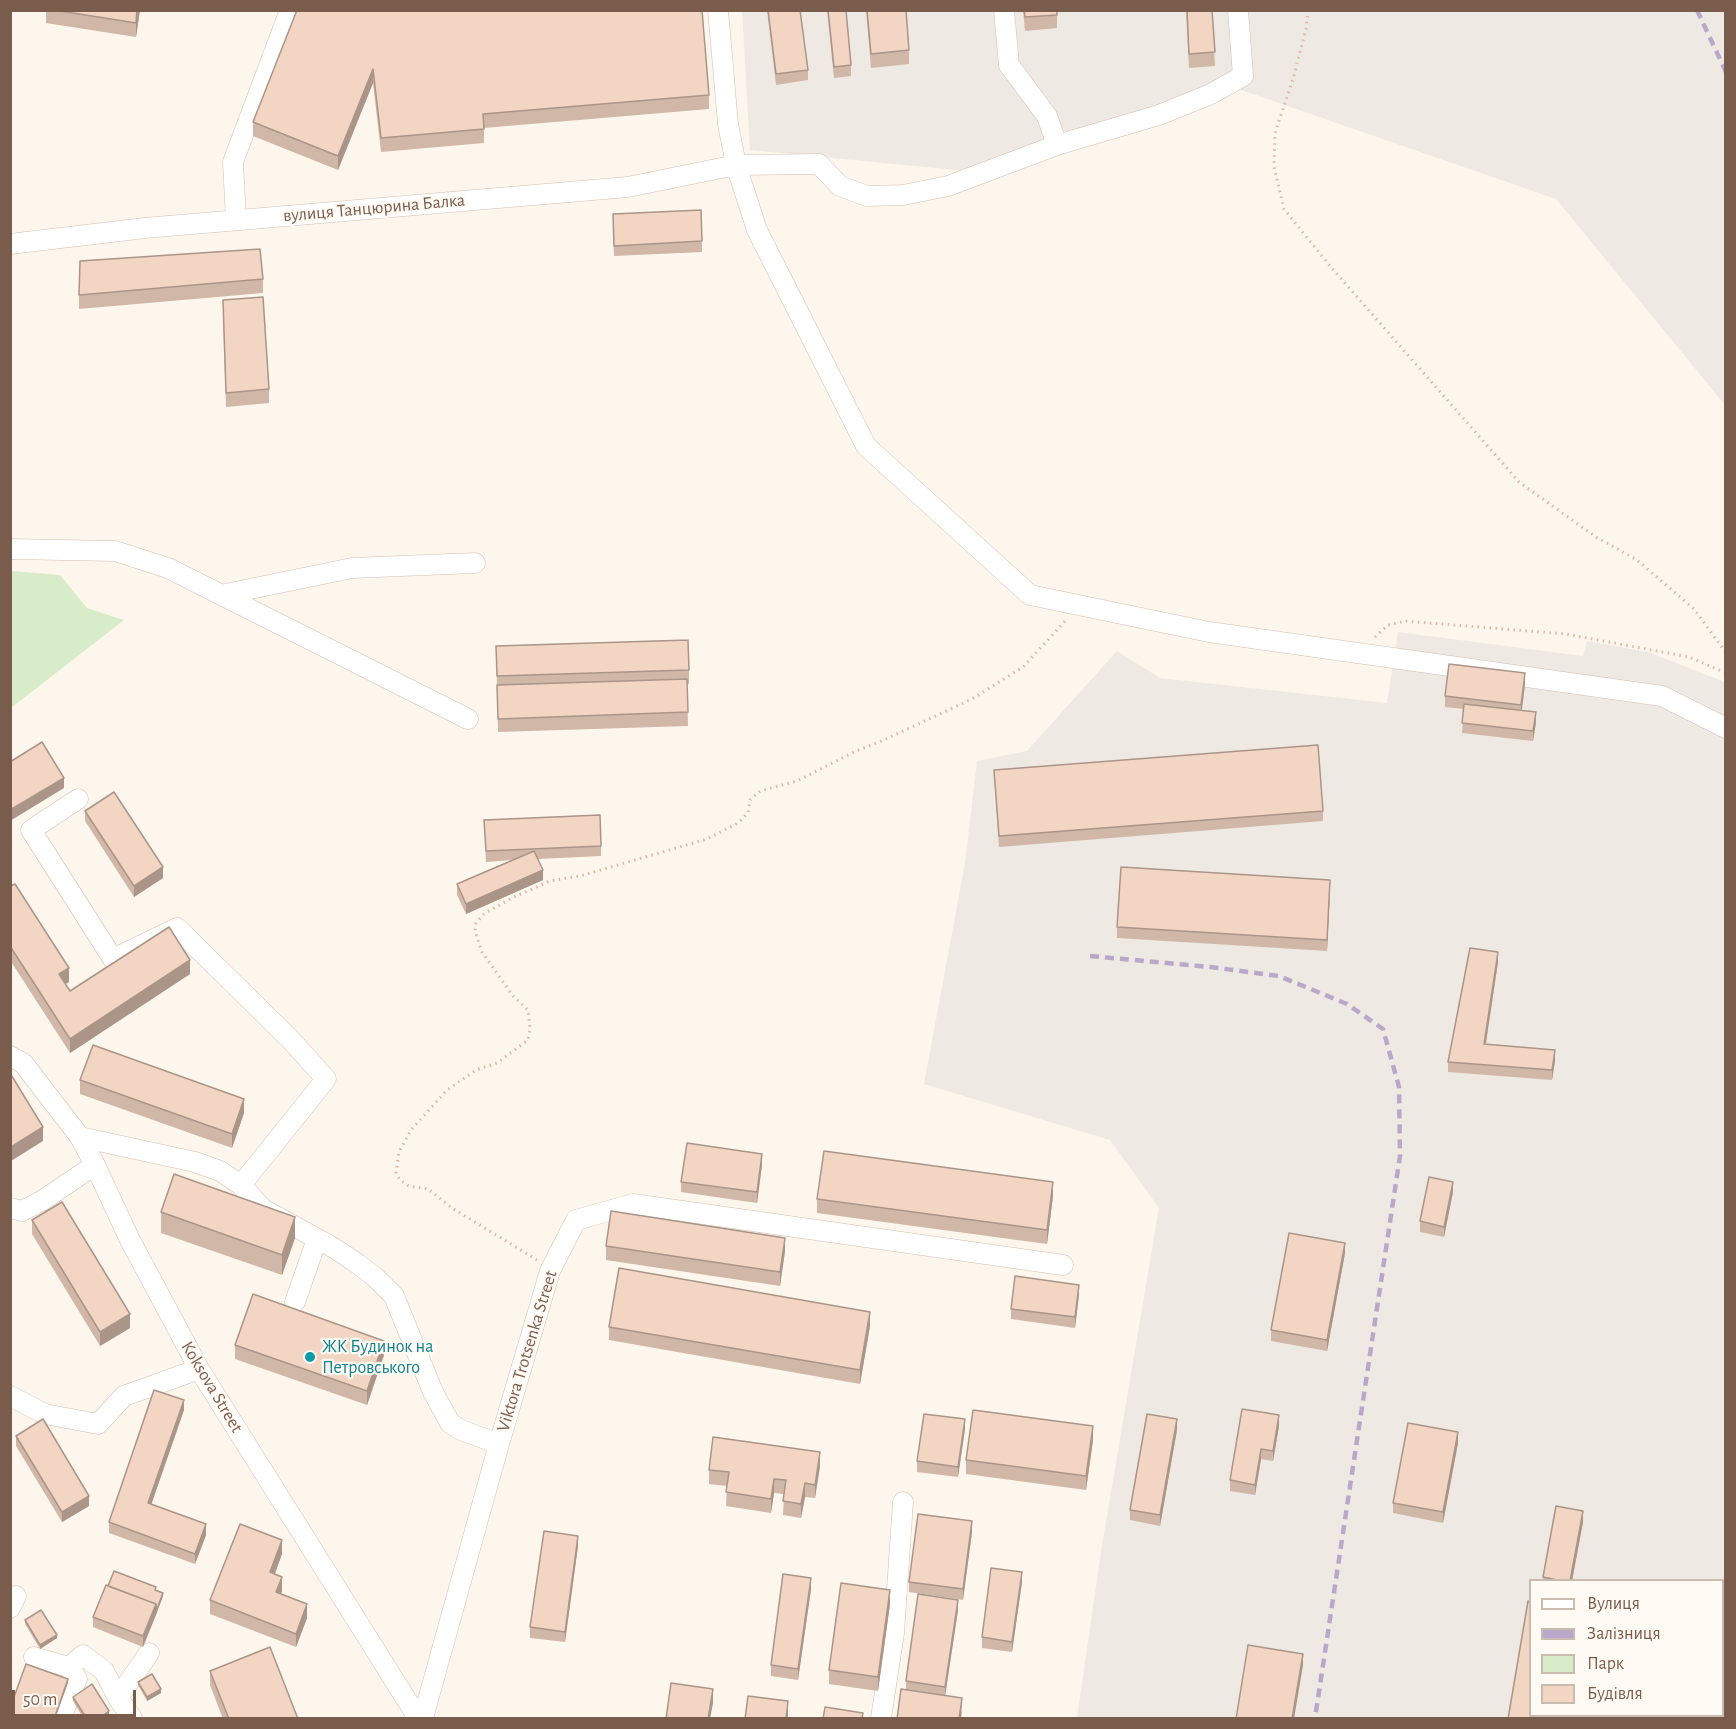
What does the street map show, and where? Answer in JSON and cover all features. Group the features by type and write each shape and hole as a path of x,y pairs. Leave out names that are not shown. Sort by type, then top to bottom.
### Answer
{"street":[{"path":"236,220 233,162 290,10"},
{"path":"718,10 728,124 736,165 757,230 866,446 1030,595 1209,632 1662,696 1725,728"},
{"path":"1004,10 1009,65 1047,116 1057,145"},
{"name":"вулиця Танцюрина Балка","path":"10,244 145,228 628,187 736,165 819,165 840,186 867,196 903,195 948,186 1057,145 1160,115 1211,94 1244,76 1239,10"},
{"path":"10,549 115,551 168,568 468,719"},
{"path":"221,595 352,568 475,563"},
{"path":"78,798 31,830 113,959 177,928 291,1040 326,1079 241,1185"},
{"name":"Koksova Street","path":"10,1056 23,1063 80,1137 130,1240 199,1369 418,1719"},
{"path":"80,1137 195,1162 220,1171 241,1185 263,1209 358,1264 394,1296 412,1346 450,1423 461,1430 499,1444"},
{"path":"10,1208 22,1211 43,1200 95,1165"},
{"name":"Viktora Trotsenka Street","path":"423,1719 499,1444 550,1271 576,1220 633,1204 1063,1265"},
{"path":"295,1302 317,1239"},
{"path":"10,1396 45,1414 98,1424 124,1396 199,1369"},
{"path":"881,1719 894,1633 903,1502"},
{"path":"118,1698 149,1653"},
{"path":"34,1657 76,1661 104,1671 132,1719"},
{"path":"61,1719 77,1678 76,1661"}],"path":[{"path":"1308,10 1306,29 1293,79 1275,133 1274,166 1284,209 1330,266 1519,482 1596,537 1637,560 1694,609 1725,653"},
{"path":"550,1271 525,1252 452,1208 428,1189 410,1186 400,1180 396,1173 399,1152 411,1130 447,1090 476,1070 497,1064 528,1040 530,1029 528,1010 513,996 482,952 475,931 476,923 485,913 550,881 580,876 707,839 738,823 748,813 750,800 760,791 797,780 972,699 1023,667 1065,623 1076,605"},
{"path":"1360,654 1388,625 1405,621 1566,634 1605,640 1689,657 1725,673"}],"shaded area":[{"path":"742,11 1725,11 1725,405 1556,199 1224,84 967,171 750,150"},
{"path":"1398,632 1583,656 1587,641 1648,652 1725,682 1725,1718 1077,1718 1102,1545 1159,1208 1110,1140 924,1084 965,863 977,761 1027,751 1117,651 1160,678 1387,703"}],"green space":[{"path":"11,571 60,575 87,608 124,620 11,708"}],"building":[{"path":"54,10 137,10 136,23"},
{"path":"297,10 702,10 709,95 483,114 484,129 381,138 373,69 338,156 253,122"},
{"path":"768,10 800,10 808,70 776,74"},
{"path":"828,10 846,10 851,65 834,67"},
{"path":"867,10 906,10 909,50 871,54"},
{"path":"1024,10 1057,10 1057,15 1025,17"},
{"path":"1187,10 1212,10 1215,52 1189,54"},
{"path":"701,210 702,241 614,246 613,214"},
{"path":"260,249 263,279 79,295 80,261"},
{"path":"263,297 269,389 226,393 223,300"},
{"path":"688,640 689,670 497,676 496,646"},
{"path":"1449,664 1525,673 1521,705 1445,696"},
{"path":"687,679 688,712 498,719 497,685"},
{"path":"1464,704 1536,712 1533,731 1462,723"},
{"path":"42,742 64,778 10,810 10,762"},
{"path":"1318,745 1323,811 999,836 994,770"},
{"path":"114,792 163,867 134,886 85,811"},
{"path":"600,815 601,846 486,851 484,820"},
{"path":"534,851 543,870 466,904 457,884"},
{"path":"1121,867 1330,880 1327,940 1117,927"},
{"path":"15,884 69,968 59,974 70,991 169,927 190,960 70,1039 10,946 10,886"},
{"path":"1470,948 1498,952 1484,1044 1555,1050 1552,1070 1448,1062"},
{"path":"93,1045 244,1099 232,1134 80,1080"},
{"path":"10,1073 43,1127 11,1147 10,1147"},
{"path":"687,1143 762,1154 757,1192 681,1182"},
{"path":"824,1151 1053,1182 1047,1230 817,1199"},
{"path":"174,1174 295,1217 282,1255 161,1212"},
{"path":"1429,1177 1453,1182 1444,1227 1420,1221"},
{"path":"62,1202 130,1314 100,1332 32,1220"},
{"path":"611,1211 785,1238 780,1272 606,1246"},
{"path":"1289,1233 1345,1243 1327,1340 1271,1330"},
{"path":"619,1268 870,1312 860,1370 609,1327"},
{"path":"1015,1276 1079,1285 1075,1317 1011,1309"},
{"name":"ЖК Будинок на Петровського","path":"253,1294 384,1341 367,1391 235,1345"},
{"path":"154,1390 184,1400 148,1503 206,1524 195,1554 109,1522"},
{"path":"1242,1409 1279,1415 1273,1451 1261,1449 1255,1485 1230,1480"},
{"path":"973,1410 1093,1426 1086,1476 966,1460"},
{"path":"924,1414 965,1419 958,1467 917,1461"},
{"path":"1147,1414 1177,1419 1160,1515 1130,1510"},
{"path":"43,1419 89,1496 62,1512 16,1436"},
{"path":"1408,1423 1458,1432 1443,1512 1393,1503"},
{"path":"713,1437 820,1452 815,1485 805,1483 801,1504 783,1501 786,1480 774,1479 771,1499 726,1492 729,1472 709,1470"},
{"path":"1556,1506 1583,1511 1570,1579 1543,1577"},
{"path":"918,1514 972,1521 963,1589 909,1582"},
{"path":"240,1524 282,1540 270,1572 282,1577 276,1592 307,1604 296,1634 210,1600"},
{"path":"544,1531 578,1536 565,1632 530,1627"},
{"path":"991,1568 1022,1572 1012,1642 982,1637"},
{"path":"114,1571 156,1587 155,1590 163,1593 156,1611 156,1604 108,1586"},
{"path":"783,1574 811,1578 798,1669 771,1665"},
{"path":"841,1583 890,1590 878,1677 829,1670"},
{"path":"106,1585 156,1604 143,1636 93,1617"},
{"path":"918,1594 958,1600 945,1687 906,1681"},
{"path":"1528,1601 1529,1717 1542,1717 1542,1719 1508,1719"},
{"path":"41,1610 57,1635 40,1645 25,1620"},
{"path":"1248,1645 1303,1654 1292,1719 1236,1719"},
{"path":"270,1647 298,1719 229,1719 210,1671"},
{"path":"26,1664 68,1679 54,1719 10,1719 10,1708"},
{"path":"152,1674 161,1689 147,1697 138,1682"},
{"path":"671,1683 713,1689 708,1719 666,1719"},
{"path":"92,1684 109,1711 98,1719 87,1719 73,1697"},
{"path":"901,1689 962,1698 959,1719 897,1719"},
{"path":"748,1696 788,1701 786,1719 745,1719"},
{"path":"825,1707 863,1713 862,1719 823,1719"}],"railway":[{"path":"1697,10 1726,72"},
{"path":"1090,956 1279,976 1347,1004 1383,1029 1399,1087 1400,1156 1315,1718"}],"place":[{"name":"ЖК Будинок на Петровського","path":"310,1357"}]}
